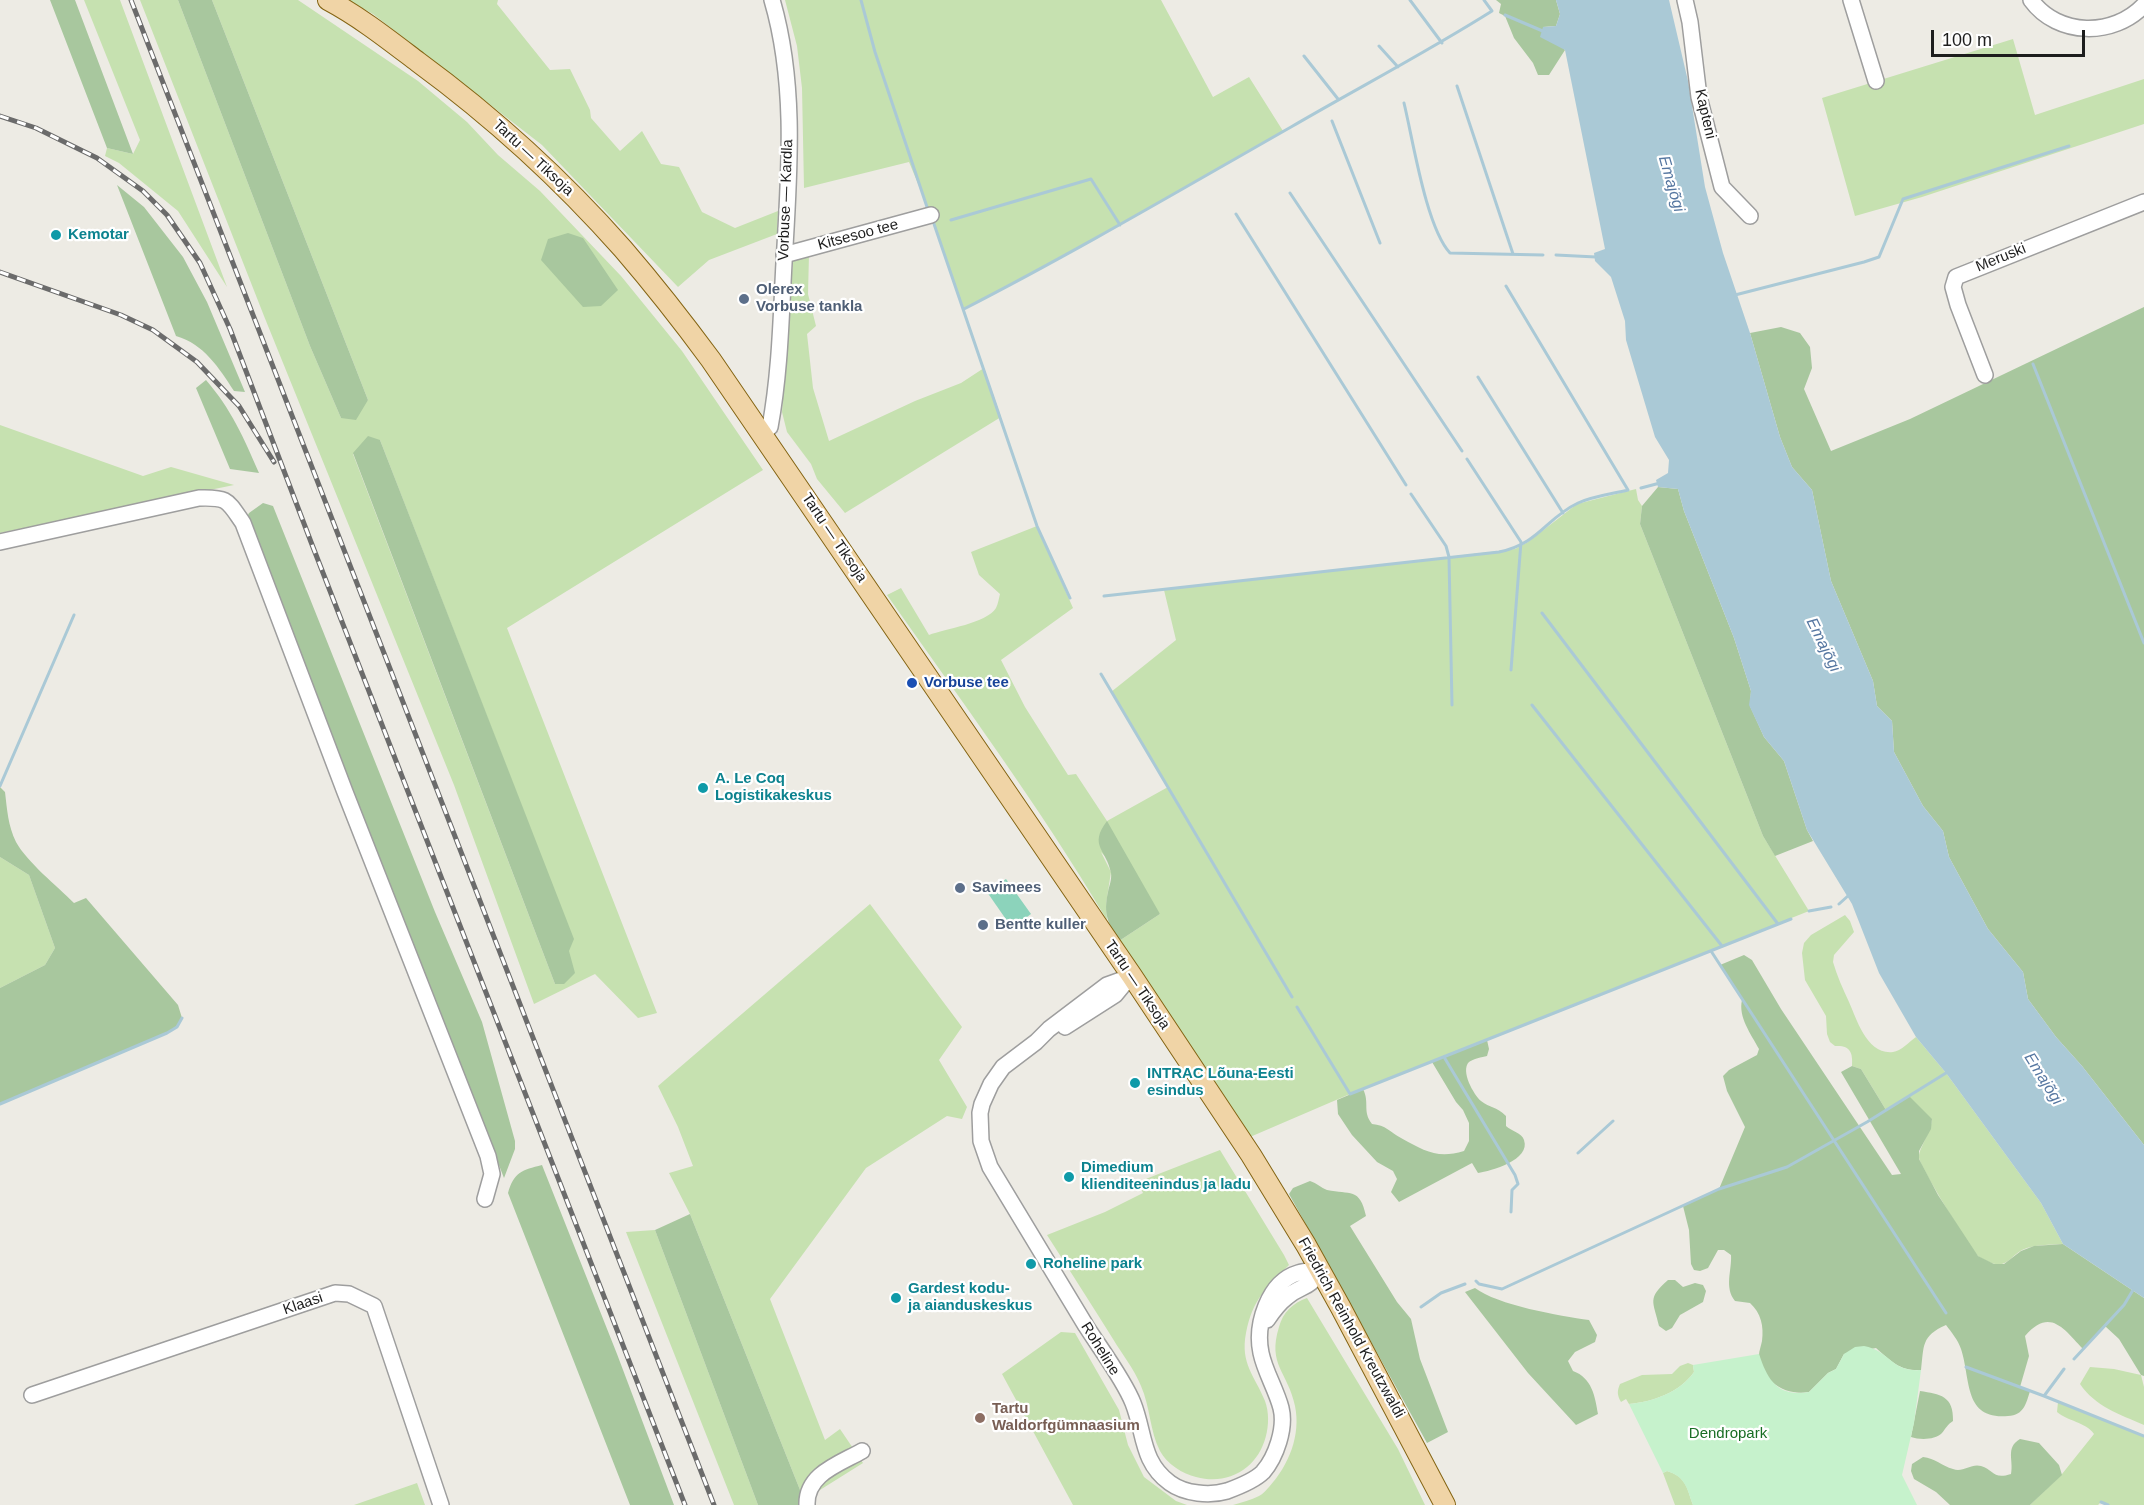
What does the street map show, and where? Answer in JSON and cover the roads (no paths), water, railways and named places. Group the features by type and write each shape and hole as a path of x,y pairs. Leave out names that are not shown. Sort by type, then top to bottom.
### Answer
{"main road":[{"name":"Tartu — Tiksoja","path":"328,0 399,47 451,86 509,135 566,188 623,249 670,306 762,433 1132,976 1251,1155"},
{"name":"Friedrich Reinhold Kreutzwaldi","path":"1251,1155 1320,1269 1445,1505"}],"street":[{"name":"Vorbuse — Kardla","path":"762,433 770,427 777,378 789,130 784,51 772,0"},
{"name":"Kapteni","path":"1685,0 1700,97 1722,187 1750,216"},
{"path":"1851,0 1876,81"},
{"path":"2031,0 2036,7 2052,19 2087,29 2107,27 2118,23 2134,15 2144,5"},
{"name":"Meruski","path":"1985,375 1958,305 1953,287 1956,277 2144,202"},
{"name":"Kitsesoo tee","path":"784,255 931,215"},
{"path":"0,542 199,498 220,497 231,505 243,523 345,792 488,1155 492,1174 485,1199"},
{"name":"Roheline","path":"1132,976 1114,995 1052,1035 1036,1042 1003,1067 982,1104 979,1130 984,1154 990,1167 1133,1403 1147,1455 1170,1483 1184,1490 1206,1493 1225,1492 1243,1485 1262,1473 1278,1443 1281,1428 1281,1409 1263,1362 1259,1336 1263,1312 1272,1294 1284,1282 1296,1273 1320,1269"},
{"path":"1259,1336 1278,1304 1288,1295 1314,1282 1320,1269"},
{"path":"1304,1287 1324,1293 1341,1308"},
{"name":"Klaasi","path":"32,1395 335,1293 349,1294 374,1306 441,1505"},
{"path":"807,1505 807,1495 811,1484 818,1477 862,1450"}],"water":[{"name":"Emajõgi","path":"1556,0 1669,0 1688,81 1705,187 1723,253 1750,333 1780,437 1792,467 1812,490 1831,581 1873,681 1877,706 1892,721 1894,752 1923,806 1943,831 1949,857 1988,929 2023,972 2028,999 2144,1145 2144,1298 2063,1244 2041,1203 1946,1073 1916,1037 1879,973 1852,904 1807,830 1784,761 1764,737 1749,705 1751,691 1734,638 1684,511 1678,489 1658,487 1656,480 1668,473 1669,460 1655,437 1626,340 1625,321 1611,277 1595,261 1594,253 1605,249 1565,50 1540,37 1543,27 1556,26 1560,14"}],"waterway":[{"path":"861,0 875,52 928,210"},
{"path":"1410,0 1442,43"},
{"path":"964,309 1088,243 1443,41 1492,11 1484,0"},
{"path":"1505,15 1545,32"},
{"path":"1379,46 1398,67"},
{"path":"1304,56 1338,99"},
{"path":"1457,86 1513,254"},
{"path":"1404,103 1427,204 1434,224 1450,253 1543,255"},
{"path":"1332,121 1380,243"},
{"path":"1735,295 1879,257 1903,199 2069,146"},
{"path":"951,220 1091,179 1120,225"},
{"path":"1290,193 1462,451"},
{"path":"1236,214 1406,485"},
{"path":"933,221 1037,526 1070,598"},
{"path":"1556,255 1596,257"},
{"path":"1104,596 1499,552 1524,543 1578,503 1628,490 1506,286"},
{"path":"2033,364 2144,643"},
{"path":"1478,377 1563,513"},
{"path":"1467,459 1521,542 1511,670"},
{"path":"1641,488 1660,483"},
{"path":"1411,494 1446,546 1449,557 1452,705"},
{"path":"1542,613 1778,924"},
{"path":"0,786 74,615"},
{"path":"1101,674 1292,997"},
{"path":"1532,705 1722,946"},
{"path":"1839,904 1849,895"},
{"path":"1809,911 1831,907"},
{"path":"1297,1007 1350,1094 1791,919"},
{"path":"1711,951 1946,1313"},
{"path":"0,1104 167,1033 177,1027 182,1018"},
{"path":"1444,1057 1515,1175 1518,1184 1512,1190 1511,1212"},
{"path":"1476,1281 1479,1284 1502,1289 1719,1189 1787,1167 1867,1122 1946,1073"},
{"path":"1578,1153 1613,1121"},
{"path":"1421,1307 1441,1293 1465,1284"},
{"path":"2074,1359 2124,1305 2133,1290"},
{"path":"1966,1367 2044,1396 2064,1369"},
{"path":"2044,1396 2144,1436"},
{"path":"2101,1502 2108,1505"}],"railway":[{"path":"131,0 714,1505"},
{"path":"0,116 36,128 97,158 143,191 167,215 200,263 230,329 685,1505"},
{"path":"0,272 121,315 153,330 197,362 239,406 274,462"}],"place":[{"name":"Kemotar","path":"56,235"},
{"name":"Olerex Vorbuse tankla","path":"744,299"},
{"name":"Vorbuse tee","path":"912,683"},
{"name":"A. Le Coq Logistikakeskus","path":"703,788"},
{"name":"Savimees","path":"960,888"},
{"name":"Bentte kuller","path":"983,925"},
{"name":"INTRAC Lõuna-Eesti esindus","path":"1135,1083"},
{"name":"Dimedium klienditeenindus ja ladu","path":"1069,1177"},
{"name":"Roheline park","path":"1031,1264"},
{"name":"Gardest kodu- ja aianduskeskus","path":"896,1298"},
{"name":"Tartu Waldorfgümnaasium","path":"980,1418"}],"park label":[{"name":"Dendropark","path":"1728,1434"}]}
